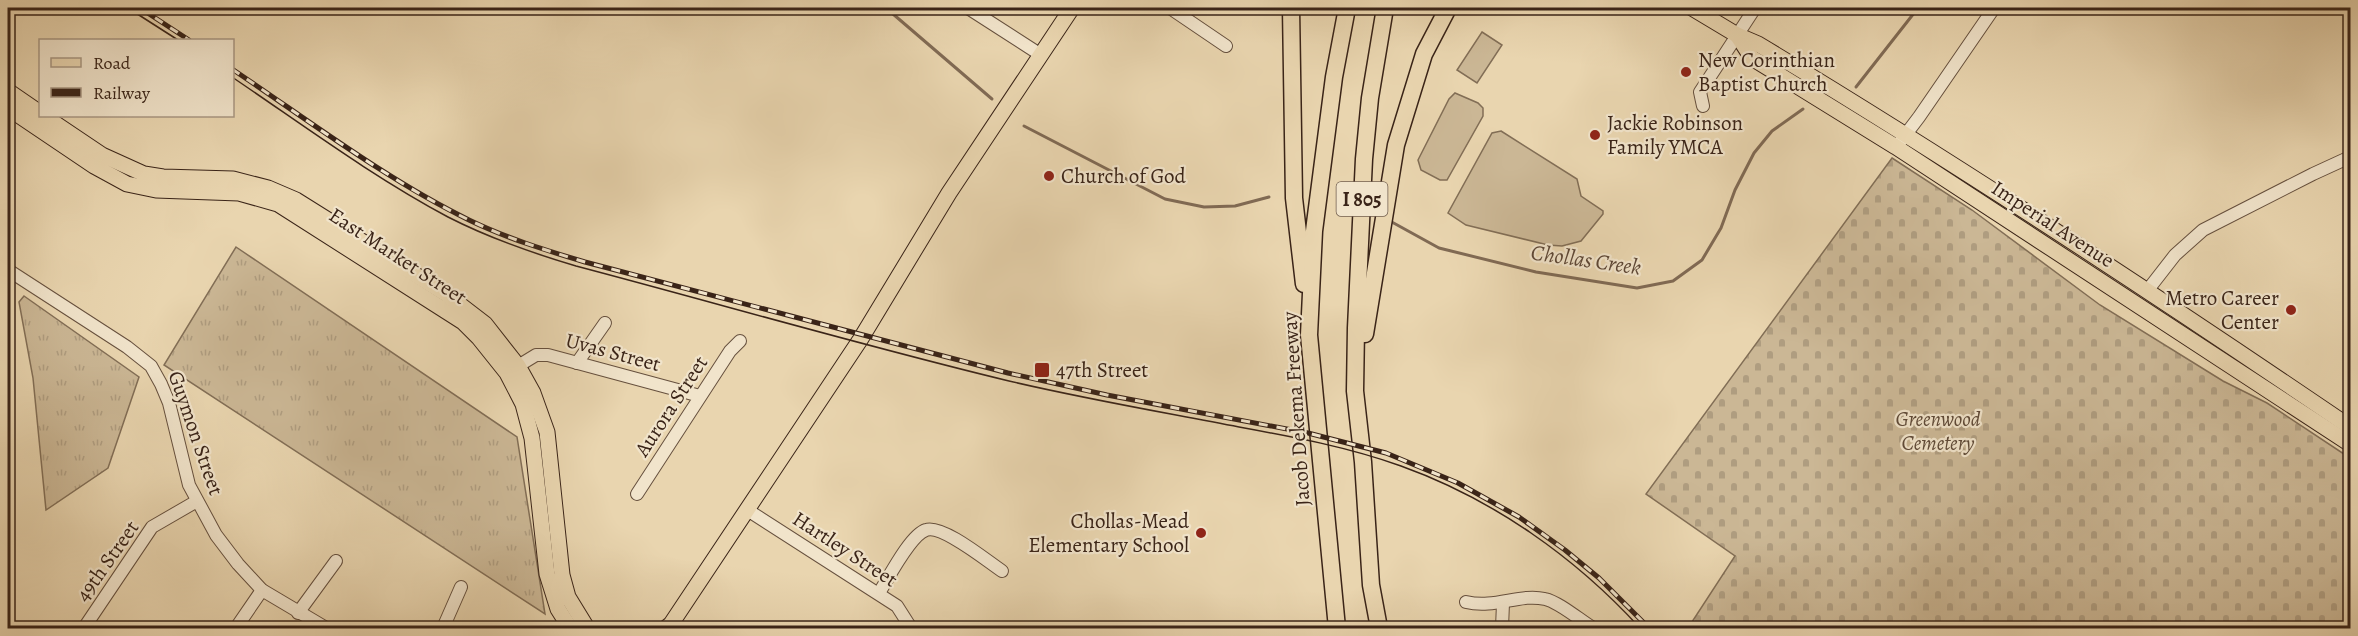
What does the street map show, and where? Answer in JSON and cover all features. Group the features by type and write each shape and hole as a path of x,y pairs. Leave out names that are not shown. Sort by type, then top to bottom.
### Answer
{"highway":[{"path":"1291,8 1294,198 1309,335"},
{"name":"Jacob Dekema Freeway","path":"1337,628 1309,335 1314,231 1334,77 1347,8"},
{"name":"I 805","path":"1379,628 1371,585 1363,462 1355,391 1364,159 1370,98 1385,8"},
{"path":"1355,391 1396,145 1424,54 1448,8"}],"main road":[{"path":"668,628 860,340 949,193 1072,8"},
{"name":"Imperial Avenue","path":"1692,8 1737,35 1758,44 1906,134 2350,427"},
{"name":"Imperial Avenue","path":"1737,35 1752,58 1896,147 2350,444"},
{"name":"East Market Street","path":"8,92 39,116"},
{"name":"East Market Street","path":"8,108 39,117"},
{"name":"East Market Street","path":"40,117 94,166 127,184 156,190 239,193 278,204 462,322 479,338 507,373 523,404 532,438 547,574 558,609 570,628"},
{"name":"East Market Street","path":"40,117 102,155 144,174 163,177 240,180 268,188 296,200 472,312 496,336 518,366 533,393 547,432 562,575 568,597 587,628"},
{"path":"462,322 482,332 512,366 518,366"}],"street":[{"path":"968,8 1041,55"},
{"path":"1170,8 1226,46"},
{"path":"1703,106 1700,92 1755,8"},
{"path":"1896,147 1994,8"},
{"path":"2147,291 2175,255 2203,230 2350,157"},
{"name":"Guymon Street","path":"8,270 127,347 151,366 169,404 189,484 216,535 262,590 326,628"},
{"path":"577,363 605,323"},
{"name":"Aurora Street","path":"637,494 729,351 740,341"},
{"name":"Uvas Street","path":"518,366 536,355 548,355 700,396"},
{"name":"49th Street","path":"84,628 152,528 197,501"},
{"name":"Hartley Street","path":"748,511 879,593 897,606 911,628"},
{"path":"879,593 915,537 927,529 942,530 1002,571"},
{"path":"298,613 336,561"},
{"path":"443,628 461,587"},
{"path":"236,628 262,590"},
{"path":"1466,602 1482,606 1531,598 1547,599 1593,628"},
{"path":"1502,628 1503,603"}],"green space":[{"path":"1482,32 1502,45 1477,83 1457,70"},
{"path":"1455,93 1478,103 1483,108 1483,116 1447,180 1440,180 1421,170 1418,160 1449,99"},
{"path":"1501,131 1577,179 1581,196 1603,211 1581,241 1562,246 1548,245 1466,225 1448,213 1492,133"},
{"name":"Greenwood Cemetery","path":"1892,158 1972,210 2100,305 2223,381 2267,403 2350,458 2350,628 1688,628 1735,556 1646,494"},
{"path":"236,247 517,437 545,614 164,365"},
{"path":"24,296 139,377 108,468 46,510 33,378 19,302"}],"waterway":[{"name":"Chollas Creek","path":"886,8 992,99"},
{"path":"1856,87 1918,8"},
{"name":"Chollas Creek","path":"1390,221 1439,248 1536,272 1637,288 1673,281 1702,260 1721,228 1735,190 1754,153 1772,131 1803,109"},
{"path":"1024,126 1165,199 1204,207 1235,206 1269,197"}],"tram line":[{"path":"128,8 176,39"},
{"path":"234,78 338,150 420,201 479,232 543,256 955,368 1095,400 1321,443 1401,466 1468,495 1531,533 1588,577 1640,628"}],"railway":[{"path":"140,8 187,39"},
{"path":"234,70 348,149 408,187 469,220 540,248 585,262 1008,373 1107,395 1308,433 1386,453 1458,483 1519,517 1599,578 1649,628"}],"place":[{"name":"New Corinthian Baptist Church","path":"1686,72"},
{"name":"Jackie Robinson Family YMCA","path":"1595,135"},
{"name":"Church of God","path":"1049,176"},
{"name":"Metro Career Center","path":"2291,310"},
{"name":"47th Street","path":"1042,370"},
{"name":"Chollas-Mead Elementary School","path":"1201,533"}]}
